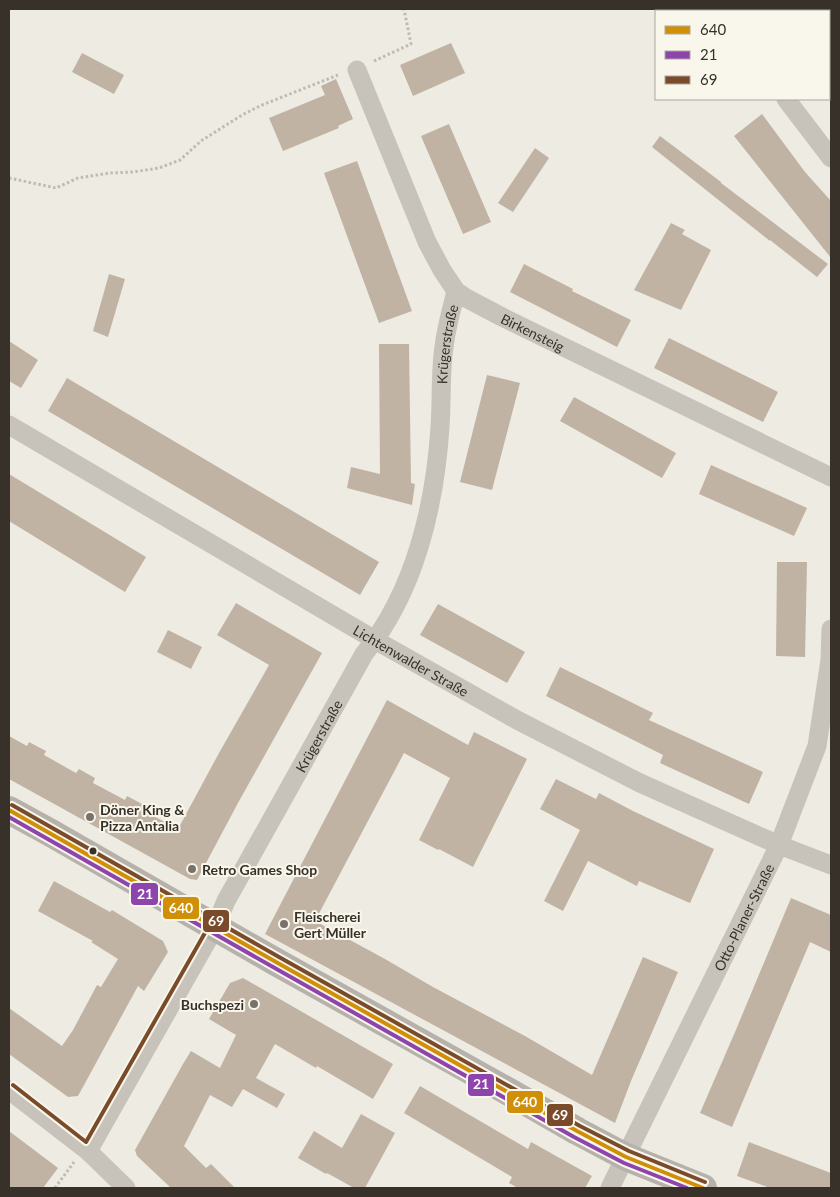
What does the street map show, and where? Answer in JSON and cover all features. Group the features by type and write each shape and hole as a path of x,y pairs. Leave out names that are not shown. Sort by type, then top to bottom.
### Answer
{"main road":[{"path":"9,810 577,1131 626,1157 703,1188"}],"street":[{"name":"Birkensteig","path":"357,70 427,242 456,291 504,318 831,477"},
{"path":"787,100 831,158"},
{"name":"Krügerstraße","path":"88,1150 215,927 226,901 364,654 388,620 405,584 427,517 433,488 439,435 444,347 456,291"},
{"name":"Lichtenwalder Straße","path":"9,425 375,640 534,729 640,783 779,845 831,865"},
{"name":"Otto-Planer-Straße","path":"610,1188 779,845 817,746 830,660 831,629"},
{"path":"9,1090 88,1150 126,1188"}],"path":[{"path":"9,178 56,188 78,178 159,168 180,160 201,141 242,115 262,105 343,73 357,70 411,44 404,9"},
{"path":"55,1188 74,1162 88,1150"}],"building":[{"path":"451,43 465,73 413,96 400,65"},
{"path":"82,53 124,75 114,94 72,72"},
{"path":"336,79 353,119 338,126 339,128 283,151 269,118 325,95 321,86"},
{"path":"762,114 805,172 831,201 831,258 734,136"},
{"path":"449,124 491,222 463,234 421,136"},
{"path":"660,136 828,264 817,277 652,147"},
{"path":"535,148 549,158 513,212 498,203"},
{"path":"357,161 412,311 379,323 324,173"},
{"path":"671,223 685,230 682,234 711,250 681,310 634,290"},
{"path":"524,264 573,289 572,291 631,320 617,347 510,292"},
{"path":"109,274 125,279 108,337 93,331"},
{"path":"669,338 778,392 763,422 654,368"},
{"path":"9,341 38,360 21,388 9,381"},
{"path":"379,344 409,344 411,483 415,484 412,505 347,488 351,467 380,474"},
{"path":"487,375 520,383 492,490 460,482"},
{"path":"67,378 379,562 360,595 48,411"},
{"path":"574,397 676,453 662,478 560,421"},
{"path":"711,465 807,508 794,536 699,494"},
{"path":"9,474 146,557 125,592 9,521"},
{"path":"777,562 807,562 805,657 776,656"},
{"path":"236,603 322,653 197,880 190,879 9,779 9,736 27,746 29,742 46,751 44,755 76,773 79,769 95,778 93,783 125,800 127,796 144,805 142,810 178,829 269,665 217,635"},
{"path":"438,604 525,652 507,683 420,635"},
{"path":"168,630 202,647 191,669 157,652"},
{"path":"560,667 653,713 649,720 763,772 749,804 660,763 663,755 546,696"},
{"path":"387,700 468,745 474,732 527,759 473,867 419,840 450,778 404,753 315,921 525,1036 592,1075 643,957 678,972 615,1123 265,934"},
{"path":"556,779 596,799 599,793 714,849 690,903 639,881 637,886 588,861 563,911 544,901 580,830 540,809"},
{"path":"54,881 110,912 112,910 163,941 168,952 144,991 138,986 78,1096 68,1097 9,1054 9,1008 62,1046 73,1030 97,985 101,987 118,959 91,942 93,941 38,911"},
{"path":"791,898 831,915 831,952 810,942 732,1127 700,1113"},
{"path":"243,978 393,1064 373,1099 275,1044 256,1078 285,1094 277,1108 243,1089 232,1107 210,1095 184,1146 206,1168 211,1164 235,1188 171,1188 137,1156 135,1150 191,1051 220,1068 236,1035 209,1019 230,983"},
{"path":"420,1086 528,1149 531,1142 592,1176 585,1188 518,1188 509,1183 512,1177 404,1113"},
{"path":"361,1114 395,1133 365,1188 354,1188 298,1158 314,1131 342,1148"},
{"path":"9,1131 58,1168 43,1188 9,1188"},
{"path":"749,1142 831,1173 831,1188 770,1188 737,1176"}],"transit line":[{"name":"69","path":"12,805 580,1126 629,1151 705,1182"},
{"name":"640","path":"9,810 577,1131 626,1157 703,1188"},
{"name":"21","path":"9,817 574,1137 624,1163 687,1188"},
{"name":"69","path":"13,1085 86,1142 210,924"}],"place":[{"name":"Döner King & Pizza Antalia","path":"90,817"},
{"name":"Retro Games Shop","path":"192,869"},
{"name":"Fleischerei Gert Müller","path":"284,924"},
{"name":"Buchspezi","path":"254,1004"}]}
